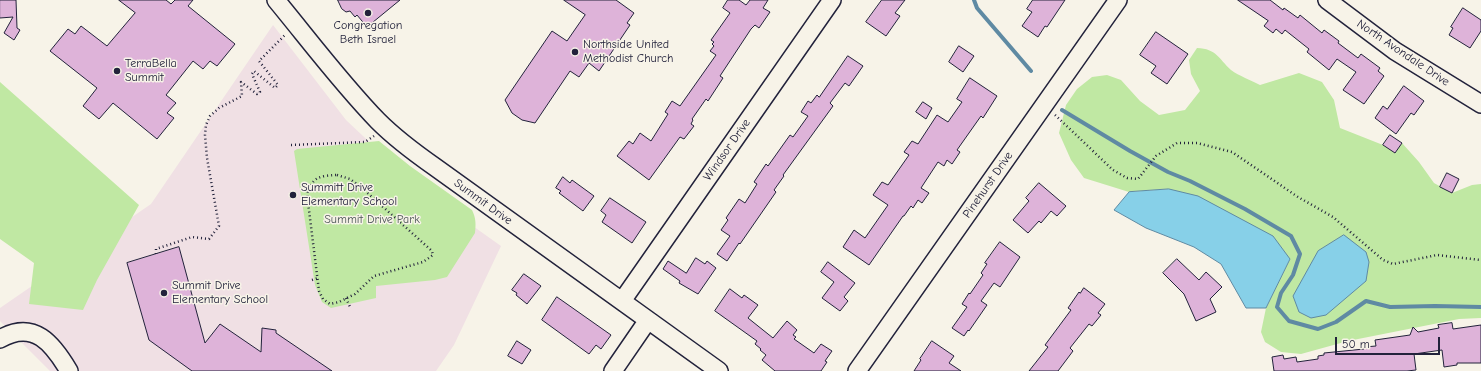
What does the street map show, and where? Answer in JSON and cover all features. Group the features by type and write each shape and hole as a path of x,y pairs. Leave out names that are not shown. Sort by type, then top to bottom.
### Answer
{"street":[{"name":"Summit Drive","path":"276,0 378,120 393,134 428,162 719,371"},
{"name":"Windsor Drive","path":"622,301 832,0"},
{"name":"Pinehurst Drive","path":"857,371 1118,0"},
{"name":"North Avondale Drive","path":"1327,0 1395,50 1481,104"},
{"path":"613,371 648,320"},
{"path":"0,339 8,334 24,331 36,334 46,339 58,352 69,371"}],"path":[{"path":"156,254 156,249 192,237 209,239 219,226 206,150 206,125 210,116 219,108 242,96 241,82 258,94 260,92 252,74 254,71 275,88 278,85 259,61 286,34"},
{"path":"1053,114 1113,170 1126,178 1138,179 1156,156 1177,143 1197,143 1232,152 1298,197 1333,217 1383,260 1393,264 1437,255 1481,260"},
{"path":"291,145 365,142 376,135"},
{"path":"337,175 350,179 432,251 433,255 423,262 374,276 355,294 346,298 339,302 330,304 323,300 319,291 307,194 310,184 321,176 337,175"},
{"path":"312,280 318,278"},
{"path":"346,298 350,307"}],"shaded area":[{"name":"Summitt Drive Elementary School","path":"273,25 346,120 415,185 501,246 454,345 436,371 50,371 0,321 0,308 151,204"}],"green space":[{"path":"1197,48 1213,52 1231,70 1260,85 1299,73 1322,82 1334,100 1340,128 1383,145 1395,153 1402,143 1419,162 1434,183 1452,193 1472,185 1481,184 1481,318 1459,319 1348,341 1301,354 1281,352 1265,342 1261,332 1266,308 1290,259 1169,189 1129,192 1084,178 1071,160 1059,133 1066,105 1077,89 1092,77 1107,75 1121,80 1140,101 1159,115 1185,110 1200,91 1191,74 1189,60"},
{"path":"0,82 139,205 97,280 83,310 29,304 34,263 0,239"},
{"name":"Summit Drive Park","path":"379,141 410,166 472,210 476,227 475,233 447,277 435,280 376,286 376,298 331,308 322,302 315,285 294,151 297,149"}],"water":[{"path":"1169,189 1198,196 1273,236 1290,259 1266,308 1246,308 1221,264 1194,247 1146,228 1114,210 1129,192"},
{"path":"1344,235 1366,252 1369,262 1366,281 1326,315 1311,318 1299,312 1293,296 1318,251"}],"building":[{"path":"0,0 16,0 17,28 20,30 14,40 4,33 13,17 0,18"},
{"name":"TerraBella Summit","path":"119,0 166,0 171,4 175,0 193,0 188,6 235,44 217,66 210,61 203,69 193,61 166,95 176,103 167,113 174,118 157,139 113,103 99,119 83,106 97,88 50,51 68,29 75,34 81,26 107,46 135,13"},
{"name":"Congregation Beth Israel","path":"338,0 400,0 367,27 357,15 355,17 350,11 346,12 342,9"},
{"name":"Northside United Methodist Church","path":"564,0 616,0 634,13 627,23 630,25 599,71 589,63 579,77 570,71 535,123 522,120 512,113 505,100 552,31 567,41 585,15"},
{"path":"728,0 739,0 746,5 750,0 768,0 763,8 770,12 759,28 755,25 751,29 720,76 723,78 708,101 706,99 692,119 691,124 694,126 684,139 680,137 649,180 617,156 629,141 633,144 640,133 651,141 668,114 665,112 672,101 680,106 716,55 710,51 714,46 712,44 714,42 711,40 730,13 723,8"},
{"path":"882,0 905,0 895,13 900,16 886,36 866,22"},
{"path":"1033,0 1065,0 1047,27 1045,26 1038,37 1022,26 1032,12 1027,9"},
{"path":"1238,0 1270,0 1283,10 1284,8 1298,18 1300,15 1322,33 1324,30 1339,41 1338,43 1358,58 1361,54 1380,68 1378,71 1384,76 1364,104 1343,90 1356,72 1337,59 1329,70 1307,52 1309,49 1285,30 1282,34 1276,29 1273,33 1264,26 1268,21"},
{"path":"1463,8 1481,20 1481,31 1470,48 1449,35 1453,28 1451,27"},
{"path":"1156,32 1188,54 1167,84 1151,73 1156,66 1140,55"},
{"path":"959,46 974,56 963,72 949,62"},
{"path":"848,56 863,66 849,86 845,83 830,103 833,106 783,175 784,176 774,190 776,192 727,261 717,254 730,236 721,230 728,220 726,218 739,199 745,203 757,184 754,182 766,164 768,166 790,135 793,137 808,116 801,112 808,101 811,103 817,95 819,97"},
{"path":"970,78 997,96 983,118 981,116 957,150 960,152 952,164 947,160 944,166 938,162 921,188 929,193 922,203 918,200 913,208 911,206 869,265 843,247 854,230 865,238 888,205 873,195 882,182 888,185 909,155 904,152 912,141 918,144 937,115 948,122 962,102 957,99"},
{"path":"1404,86 1424,101 1414,115 1411,113 1396,134 1375,118 1383,106 1387,109"},
{"path":"923,102 932,108 926,119 916,112"},
{"path":"1390,135 1402,143 1395,153 1383,145"},
{"path":"1447,173 1459,179 1452,193 1440,187"},
{"path":"563,177 570,183 572,180 594,196 583,211 559,193 561,191 556,188"},
{"path":"1039,183 1066,206 1057,216 1051,211 1041,223 1039,221 1028,233 1013,220 1029,201 1026,198"},
{"path":"610,198 646,222 632,243 602,222 606,215 601,211"},
{"path":"1000,242 1020,257 1000,287 994,283 981,301 987,305 964,336 952,328 967,307 962,304 983,275 981,273 987,264 985,263"},
{"name":"Summit Drive Elementary School","path":"179,247 205,343 220,324 261,352 262,328 276,330 276,333 332,371 192,371 149,340 127,263"},
{"path":"696,258 705,264 707,261 716,268 698,294 679,283 680,281 663,269 668,261 686,273"},
{"path":"1177,259 1199,280 1206,272 1222,287 1210,299 1216,312 1196,321 1184,294 1163,273"},
{"path":"828,262 855,283 844,297 848,301 840,311 822,298 834,282 821,272"},
{"path":"524,274 541,286 527,304 516,295 517,293 512,290"},
{"path":"1084,288 1105,304 1098,313 1101,315 1092,326 1089,324 1070,348 1073,351 1058,371 1029,371 1048,347 1045,345 1071,310 1068,308 1079,292 1080,293"},
{"path":"730,289 742,298 744,295 758,305 748,318 773,338 787,321 797,330 793,335 796,337 794,339 814,353 821,344 832,351 825,361 827,362 821,371 775,371 762,360 766,355 755,344 757,341 715,311"},
{"path":"557,297 611,335 601,349 596,345 589,354 542,320"},
{"path":"1452,323 1453,329 1481,325 1481,363 1457,363 1457,365 1444,367 1442,350 1414,354 1416,370 1274,371 1272,357 1283,355 1284,359 1296,357 1297,362 1318,359 1318,356 1324,355 1324,353 1364,349 1364,347 1376,346 1375,340 1410,335 1413,327 1418,332 1439,328 1438,325"},
{"path":"517,341 531,350 522,364 508,356"},
{"path":"932,341 954,356 949,363 961,371 914,371"}],"waterway":[{"path":"974,0 977,8 1031,71"},
{"path":"1062,110 1168,172 1190,181 1245,209 1291,236 1300,254 1293,275 1281,293 1277,307 1289,321 1318,329 1336,322 1366,301 1390,307 1481,307"}],"place":[{"name":"Congregation Beth Israel","path":"368,13"},
{"name":"Northside United Methodist Church","path":"575,52"},
{"name":"TerraBella Summit","path":"117,71"},
{"name":"Summitt Drive Elementary School","path":"293,195"},
{"name":"Summit Drive Elementary School","path":"164,293"}]}
